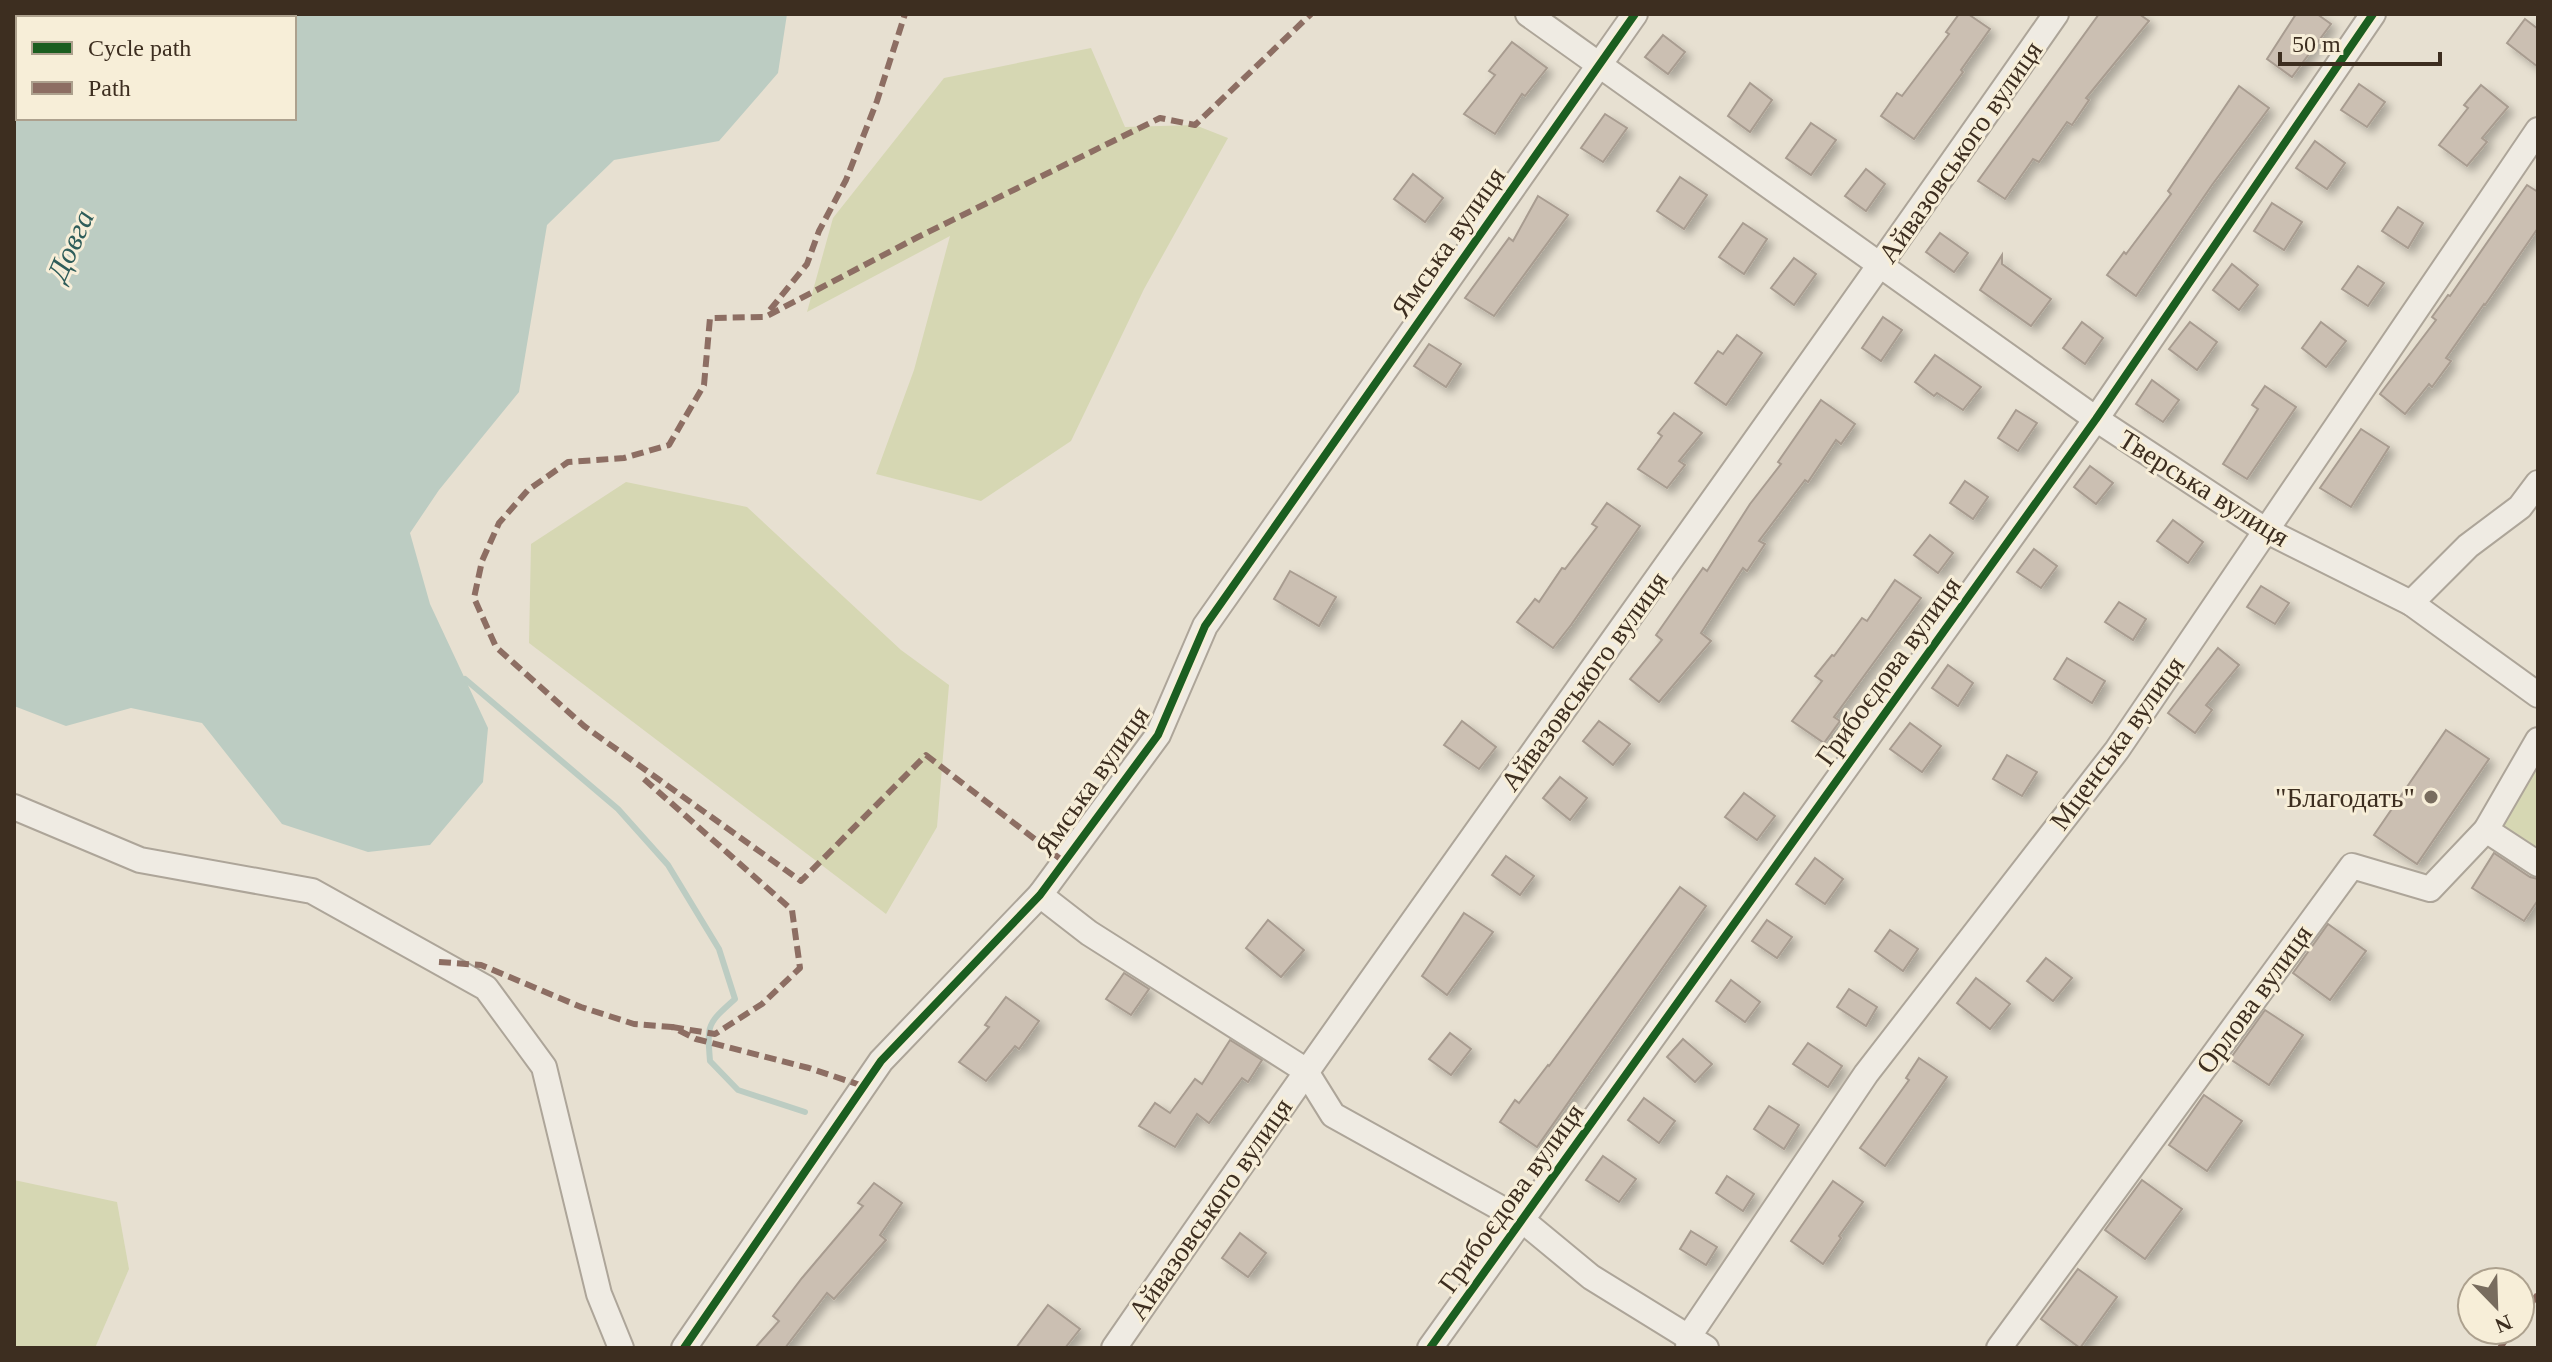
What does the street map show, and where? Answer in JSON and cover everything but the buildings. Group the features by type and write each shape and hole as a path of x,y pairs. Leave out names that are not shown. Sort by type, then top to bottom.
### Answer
{"street":[{"name":"Тверська вулиця","path":"1528,14 2096,419 2265,530 2411,603 2538,695"},
{"name":"Ямська вулиця","path":"684,1348 881,1061 1040,895 1158,735 1205,626 1635,14"},
{"name":"Айвазовського вулиця","path":"1114,1348 1305,1070 1881,266 2056,14"},
{"name":"Грибоєдова вулиця","path":"1430,1348 2096,419 2373,14"},
{"name":"Мценська вулиця","path":"1694,1344 1866,1074 2117,750 2538,130"},
{"path":"2411,603 2468,546 2520,507 2538,483"},
{"name":"Орлова вулиця","path":"1999,1348 2352,866 2430,889 2486,830 2538,740"},
{"path":"14,807 140,860 312,891 486,988 544,1067 599,1294 621,1348"},
{"path":"2486,830 2538,864"},
{"path":"1040,895 1089,933 1305,1070 1333,1115 1522,1220 1591,1277 1694,1344"}],"green space":[{"path":"1091,48 1125,127 1195,125 1228,138 1144,289 1071,441 981,501 876,474 914,370 950,236 807,312 833,218 944,78"},
{"path":"626,482 747,507 901,650 949,685 937,827 886,914 529,643 531,544"},
{"path":"2538,740 2538,864 2486,830"},
{"path":"14,1180 117,1202 129,1269 95,1348 14,1348"}],"water":[{"name":"Довга","path":"14,14 787,14 778,73 719,141 614,160 547,225 519,392 439,490 410,533 430,604 488,728 483,782 430,845 368,852 282,824 202,723 131,708 66,726 14,706"}],"waterway":[{"path":"465,679 618,809 668,865 719,949 735,999 711,1026 710,1061 738,1090 805,1112"}],"marked path":[{"path":"770,310 807,264 819,231 846,180 877,101 905,14"},
{"path":"1063,861 926,755 801,881 584,726 496,647 474,598 482,561 499,523 528,490 568,462 624,458 669,445 704,385 710,318 765,317 918,237 1160,118 1195,125 1311,14"},
{"path":"644,779 792,910 800,968 762,1004 715,1034 672,1027"},
{"path":"439,962 481,965 581,1007 634,1024 672,1027 696,1039 809,1068 863,1086"}],"cycle path":[{"path":"684,1348 881,1061 1040,895 1158,735 1205,626 1635,14"},
{"path":"1430,1348 2096,419 2373,14"}],"place":[{"name":"\"Благодать\"","path":"2431,797"}]}
